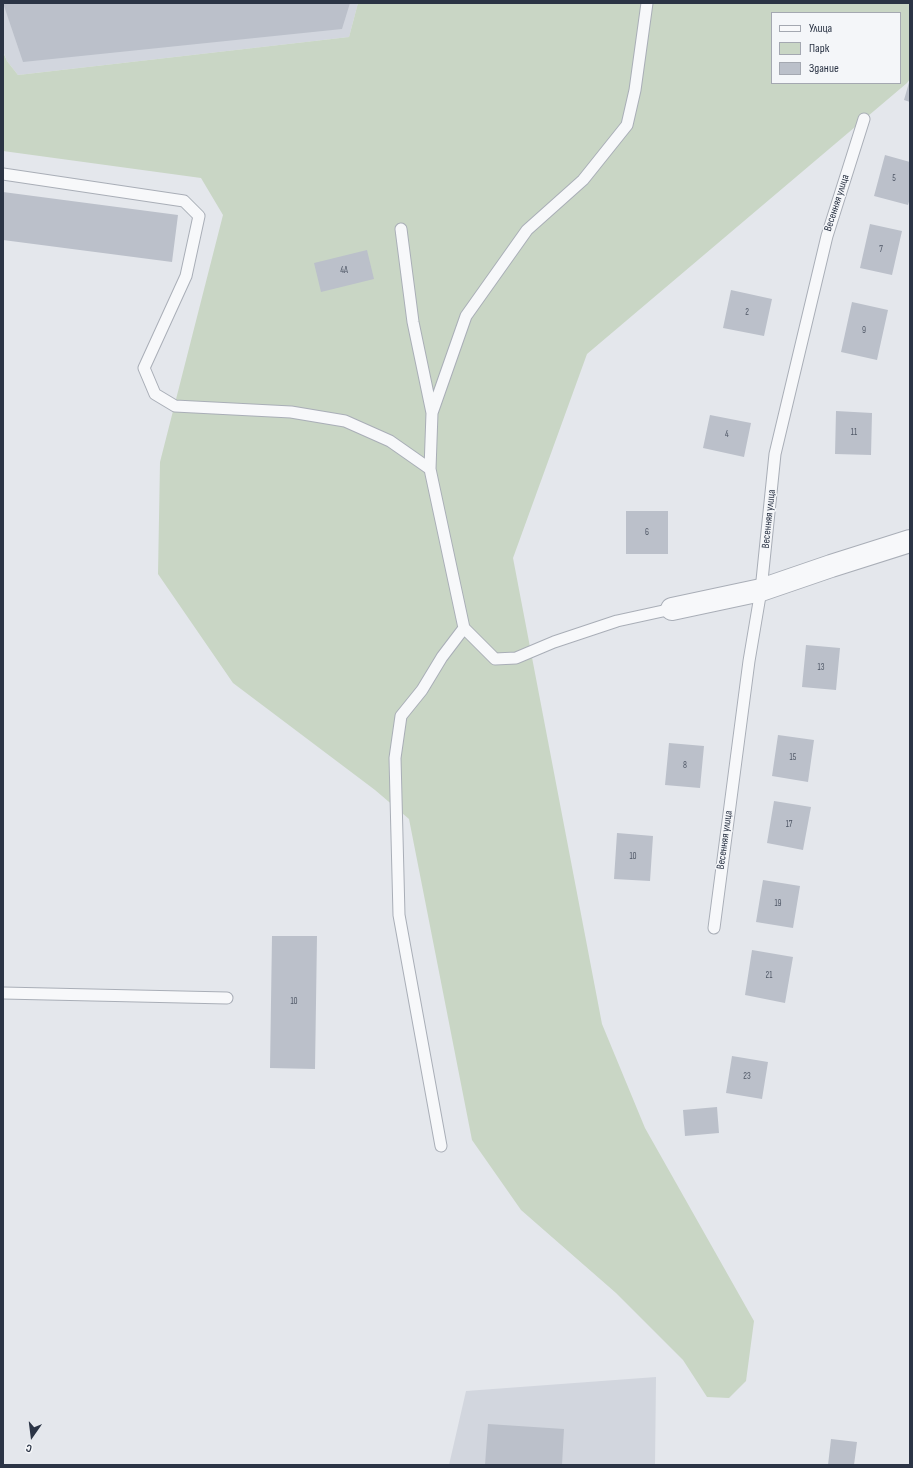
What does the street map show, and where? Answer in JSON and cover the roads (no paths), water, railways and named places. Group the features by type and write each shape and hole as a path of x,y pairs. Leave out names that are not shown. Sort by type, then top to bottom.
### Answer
{"street":[{"path":"672,609 761,590 910,541"}],"lane":[{"path":"432,413 466,316 527,230 583,180 627,125 635,90 648,3"},
{"name":"Весенняя улица","path":"714,928 749,662 761,590 775,454 827,236 864,119"},
{"path":"3,174 184,201 199,216 186,276 144,368 154,394 175,406 291,412 345,421 390,441 430,469"},
{"path":"401,229 413,322 432,413 430,469 464,628 495,659 516,658 554,642 617,621 672,609"},
{"path":"441,1146 399,915 396,758 401,716 422,690 442,657 464,628"},
{"path":"3,992 227,998"}]}
